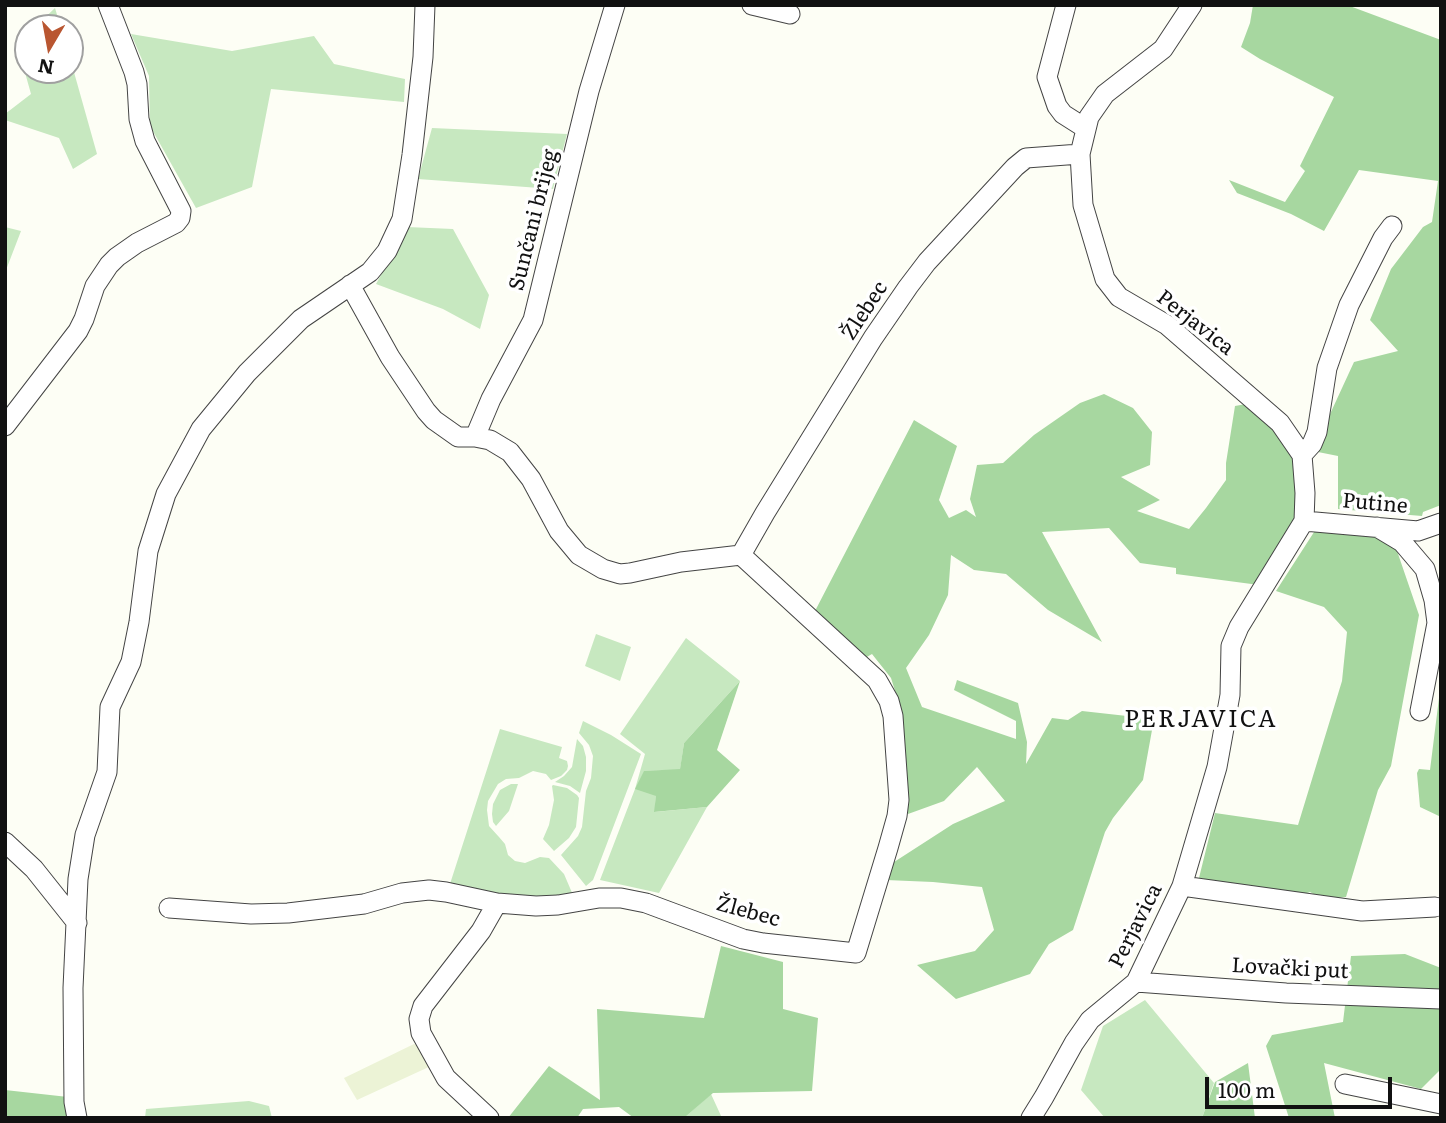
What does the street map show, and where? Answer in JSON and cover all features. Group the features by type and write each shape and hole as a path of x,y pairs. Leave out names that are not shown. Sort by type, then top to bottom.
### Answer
{"street":[{"path":"5,426 78,331 95,286 109,265 137,243 176,223 180,218 181,211 145,141 139,118 134,72 108,5"},
{"path":"77,1118 74,1102 73,1011 78,879 85,835 107,772 110,707 131,662 148,551 166,494 201,429 247,373 301,319 370,272 387,251 402,219 415,131 425,5"},
{"name":"Sunčani brijeg","path":"475,437 491,399 533,320 589,91 615,5"},
{"path":"752,5 790,14"},
{"path":"1066,5 1047,77 1057,106 1063,114 1085,128"},
{"name":"Perjavica","path":"1192,5 1163,49 1105,94 1089,117 1080,155 1083,205 1105,278 1119,297 1167,325 1280,423 1302,455"},
{"name":"Žlebec","path":"169,908 288,914 364,904 402,893 429,890 498,903 536,906 611,898 631,899 743,939 856,953 897,816 899,800 893,716 889,701 877,680 741,555 873,338 927,262 1015,167 1026,159 1080,155"},
{"path":"1304,521 1302,455 1312,444 1317,432 1327,368 1349,305 1383,238 1392,226"},
{"path":"350,285 390,357 426,411 458,437 490,440 510,452 531,479 559,531 579,555 603,569 620,574 681,562 741,555"},
{"name":"Perjavica","path":"1031,1118 1090,1020 1136,982 1182,886 1217,767 1230,695 1231,646 1239,627 1304,521"},
{"name":"Putine","path":"1304,521 1418,531 1441,523"},
{"path":"1377,527 1402,541 1425,569 1434,600 1437,623 1420,711"},
{"path":"5,842 34,869 77,923"},
{"name":"Perjavica","path":"1182,886 1362,911 1435,908"},
{"path":"489,1118 446,1078 421,1033 419,1019 423,1006 481,931 498,903"},
{"name":"Lovački put","path":"1136,982 1286,993 1441,999"},
{"path":"1345,1084 1441,1104"}],"green space":[{"path":"1253,5 1347,5 1441,40 1441,505 1423,512 1422,516 1338,509 1338,456 1313,451 1354,362 1398,351 1370,320 1391,269 1423,227 1432,222 1438,181 1359,170 1324,231 1291,214 1237,193 1229,180 1285,202 1305,171 1300,166 1334,97 1241,47"},
{"path":"131,34 232,51 314,36 334,64 405,79 404,102 271,89 252,187 196,208 150,126 149,76"},
{"path":"28,84 77,84 97,154 73,169 59,138 5,120 5,114 31,94"},
{"path":"432,128 567,134 553,189 418,179"},
{"path":"5,227 21,231 6,270 5,270"},
{"path":"407,227 453,229 489,295 480,329 443,309 376,284"},
{"path":"1104,394 1133,408 1152,432 1150,465 1121,477 1160,500 1137,511 1189,529 1226,480 1235,406 1246,404 1298,457 1300,516 1259,585 1176,574 1176,568 1140,563 1109,528 1042,532 1102,642 1048,610 1006,574 974,570 951,555 948,595 929,635 906,668 922,707 1016,739 1016,721 954,690 957,680 1018,703 1027,742 1026,764 1052,718 1068,720 1082,711 1154,719 1143,780 1105,832 1073,930 1049,944 1030,974 956,999 917,965 975,951 994,930 982,887 886,880 891,864 953,824 1005,801 977,767 944,801 908,814 901,710 891,678 872,654 865,658 815,611 914,420 957,446 939,500 949,518 966,510 976,517 970,499 977,465 1003,463 1034,435 1080,403"},
{"path":"1316,529 1365,531 1396,548 1419,615 1391,766 1378,790 1346,897 1323,899 1310,892 1301,895 1199,878 1215,813 1298,825 1342,681 1347,632 1324,607 1276,591"},
{"path":"596,634 631,647 620,681 585,666"},
{"path":"686,638 740,681 684,743 680,770 644,771 656,796 655,812 707,807 659,893 600,880 635,789 645,754 620,734"},
{"path":"740,681 717,750 740,770 707,807 654,812 656,796 635,789 644,771 680,769 684,743"},
{"path":"1441,682 1441,817 1420,807 1417,773 1419,769 1430,770"},
{"path":"583,721 641,754 593,880 586,886 561,855 578,836 582,827 586,791 591,778 593,756 589,745 579,733"},
{"path":"500,729 562,747 559,758 567,761 568,766 561,776 551,780 546,774 533,771 519,778 506,779 498,784 488,801 487,810 489,826 505,844 508,855 515,861 525,863 540,857 549,858 564,874 573,895 536,899 449,887"},
{"path":"577,739 583,746 586,757 586,771 580,793 570,786 555,782 572,767"},
{"path":"511,784 518,784 509,811 496,826 493,822 493,804 500,790"},
{"path":"553,785 567,788 579,798 576,827 569,838 554,851 543,839 554,800"},
{"path":"721,946 783,962 783,1009 818,1018 812,1091 713,1093 684,1118 634,1118 619,1107 583,1109 577,1118 508,1118 549,1066 600,1100 597,1009 704,1018"},
{"path":"1405,954 1441,968 1441,1069 1421,1089 1324,1063 1335,1118 1289,1118 1266,1046 1272,1035 1343,1022 1351,956"},
{"path":"1145,1000 1214,1083 1202,1118 1105,1118 1081,1090 1103,1026"},
{"path":"414,1044 431,1066 357,1100 344,1078"},
{"path":"1248,1063 1255,1118 1202,1118 1215,1082"},
{"path":"5,1090 77,1098 70,1118 5,1118"},
{"path":"711,1094 722,1118 684,1118"},
{"path":"249,1101 269,1106 272,1118 145,1118 146,1109"}],"district":[{"name":"PERJAVICA","path":"1201,720"}]}
